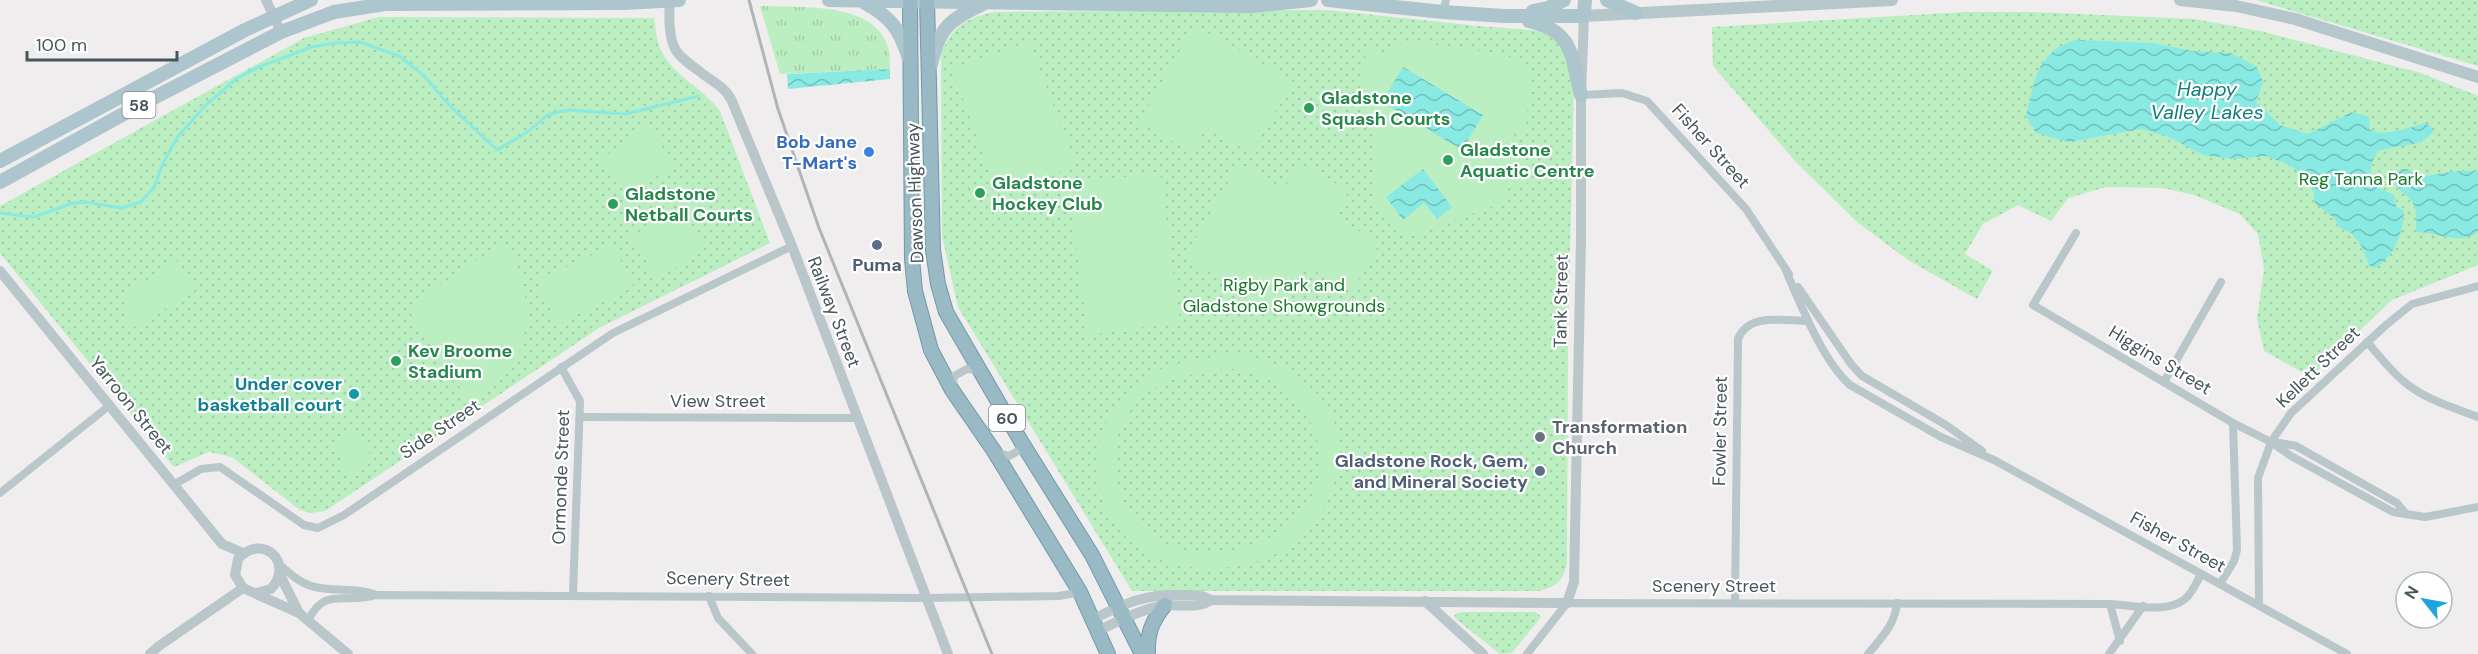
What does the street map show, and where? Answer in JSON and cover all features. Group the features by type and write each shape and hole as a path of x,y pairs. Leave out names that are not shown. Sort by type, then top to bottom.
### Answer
{"highway":[{"name":"Dawson Highway","path":"910,1 912,258 915,291 922,322 931,350 952,390 994,452 1080,592 1108,654"},
{"name":"Dawson Highway","path":"927,1 933,250 938,284 946,312 1022,443 1082,538 1142,654"},
{"path":"1148,654 1148,634 1152,624 1166,605"}],"main road":[{"name":"58","path":"0,161 273,16 311,0"},
{"name":"58","path":"0,182 138,106 281,32 334,12 385,3 673,0"},
{"path":"830,0 1252,6 1311,0"},
{"path":"1328,0 1445,6 1547,25 1563,39 1571,55 1581,95"},
{"path":"1504,16 1548,8 1564,0"},
{"name":"Tank Street","path":"1584,16 1585,0"},
{"path":"1607,0 1636,13"},
{"path":"1504,16 1584,16 1738,5 1892,0"},
{"path":"2180,0 2236,6 2295,19 2478,77"},
{"path":"863,1 890,21 899,33 910,60"},
{"name":"60","path":"928,79 936,43 941,33 959,16 987,2"}],"street":[{"path":"266,0 281,32"},
{"name":"Railway Street","path":"673,0 670,18 676,51 726,91 792,246 948,654"},
{"name":"Tank Street","path":"1567,603 1574,582 1584,16"},
{"name":"Fisher Street","path":"1581,95 1622,93 1647,101 1746,209 1786,271 1851,364 1862,376 1946,425 1994,460"},
{"name":"Higgins Street","path":"2076,233 2033,305 2233,423 2271,442 2291,456 2392,512 2425,517 2478,507"},
{"name":"Side Street","path":"175,484 201,469 220,467 304,525 318,528 344,515 613,333 792,246"},
{"name":"Yarroon Street","path":"0,271 222,544 243,553"},
{"name":"Fisher Street","path":"1786,271 1808,321 1839,373 1850,385 1941,437 1994,460 2347,654"},
{"path":"2164,382 2221,282"},
{"name":"Kellett Street","path":"2259,605 2258,477 2271,442 2291,413 2367,342 2412,304 2478,286"},
{"name":"Fowler Street","path":"1735,603 1738,339 1744,327 1757,321 1808,321"},
{"path":"2367,342 2402,380 2413,388 2433,400 2478,417"},
{"name":"Ormonde Street","path":"561,367 580,401 573,594"},
{"path":"952,390 954,376 967,369 979,370"},
{"path":"0,493 110,405"},
{"name":"View Street","path":"580,417 856,418"},
{"path":"2220,584 2234,561 2237,550 2233,423"},
{"path":"994,452 1009,456 1020,450 1022,443"},
{"path":"299,613 275,556 260,548 243,553 235,567 238,582 243,588 299,613 348,654"},
{"path":"256,593 271,589 279,570"},
{"name":"Scenery Street","path":"279,570 314,587 367,591 376,595"},
{"name":"Scenery Street","path":"1096,625 1122,612 1140,598 1160,595 1202,595 1211,600 2110,604 2160,607 2176,604 2192,592 2201,574"},
{"path":"150,654 243,588"},
{"name":"Scenery Street","path":"308,621 315,606 325,599 366,598 376,595 573,594 926,598 1059,596 1080,592"},
{"path":"709,596 718,618 753,654"},
{"name":"Scenery Street","path":"1122,612 1166,605 1203,605 1211,600"},
{"path":"1425,601 1483,654"},
{"path":"1527,654 1567,603"},
{"path":"1868,654 1891,626 1896,615 1897,603"},
{"path":"2110,604 2120,641"},
{"path":"2109,654 2143,606"}],"green space":[{"path":"2256,0 2478,0 2478,66"},
{"path":"760,6 824,9 845,12 864,19 879,30 888,47 890,69 780,74"},
{"name":"Rigby Park and Gladstone Showgrounds","path":"1327,10 1546,31 1570,55 1574,88 1568,334 1567,562 1564,574 1550,587 1538,591 1132,591 958,307 942,236 941,54 955,30 969,20 995,12"},
{"name":"Reg Tanna Park","path":"1965,12 2033,12 2194,19 2260,31 2421,73 2478,96 2478,265 2392,300 2311,377 2264,351 2257,319 2264,269 2258,234 2240,214 2194,195 2163,188 2106,187 2068,198 2051,221 2018,205 1983,224 1965,254 1993,271 1977,299 1908,260 1857,222 1795,161 1713,66 1712,27"},
{"path":"379,17 654,18 658,43 673,68 720,111 770,243 599,328 325,511 311,513 300,510 232,457 209,452 174,467 0,253 0,206 304,38"},
{"path":"1194,25 1293,81 1251,153 1206,128 1192,152 1139,122"},
{"path":"1029,41 1076,165 999,194 952,70"},
{"name":"Gladstone Aquatic Centre","path":"1406,41 1505,54 1523,67 1530,77 1526,132 1515,132 1514,138 1528,183 1504,190 1508,201 1408,236 1395,231 1373,200 1376,138 1361,84 1367,72 1359,67 1370,49 1384,58 1391,50"},
{"path":"648,126 674,165 627,196 601,158"},
{"path":"1239,163 1284,189 1299,163 1349,191 1335,217 1380,243 1352,292 1306,266 1279,312 1185,258"},
{"path":"1160,172 1180,322 1088,335 1068,185"},
{"path":"678,207 704,249 657,279 631,237"},
{"path":"505,242 514,258 525,293 526,328 522,346 503,378 488,392 470,403 411,314 413,303"},
{"path":"613,245 634,287 557,324 537,281"},
{"path":"177,260 196,290 136,327 127,324 125,317 127,293"},
{"path":"1230,355 1258,358 1273,363 1301,380 1326,405 1335,426 1339,448 1337,471 1331,493 1321,513 1307,531 1290,546 1270,557 1220,568 1189,567 1156,558 1130,541 1112,519 1100,492 1097,462 1103,433 1117,405 1140,381 1172,365","holes":["1235,369 1251,372 1284,389 1300,404 1308,416 1319,452 1318,478 1309,501 1293,520 1273,535 1248,546 1221,552 1194,552 1166,545 1143,530 1127,510 1117,486 1114,460 1118,434 1131,410 1158,386 1177,378 1199,373"]},
{"path":"354,429 374,460 351,476 331,444"},
{"path":"1536,612 1541,617 1512,653 1500,654 1456,619 1454,616 1457,613"}],"water":[{"name":"Happy Valley Lakes","path":"2075,40 2153,43 2193,51 2231,53 2257,67 2263,82 2256,102 2280,125 2308,134 2352,112 2369,117 2370,130 2376,132 2397,131 2425,123 2431,127 2433,132 2428,137 2415,143 2378,151 2372,164 2371,172 2375,186 2394,195 2396,206 2404,211 2400,236 2393,250 2375,268 2369,265 2361,245 2351,233 2339,227 2335,219 2315,203 2312,181 2287,164 2266,156 2234,159 2203,155 2169,137 2141,129 2069,142 2036,133 2026,116 2039,69 2052,52"},
{"path":"1403,67 1483,115 1462,150 1382,102"},
{"path":"890,69 890,79 788,89 787,74"},
{"path":"1423,169 1452,207 1437,219 1424,203 1403,220 1386,197"},
{"path":"2400,169 2407,169 2415,175 2424,176 2457,171 2478,171 2478,232 2471,236 2456,238 2416,232 2414,204 2390,177"}],"waterway":[{"path":"0,213 34,217 73,203 85,202 122,208 141,202 154,187 164,161 179,135 207,104 236,79 257,68 311,47 360,42 399,56 422,74 449,105 497,150 529,131 546,116 554,113 569,110 625,114 699,96"}],"railway":[{"path":"749,0 778,109 819,228 992,654"}],"place":[{"name":"Gladstone Squash Courts","path":"1309,108"},
{"name":"Bob Jane T-Mart's","path":"869,152"},
{"name":"Gladstone Aquatic Centre","path":"1448,160"},
{"name":"Gladstone Hockey Club","path":"980,193"},
{"name":"Gladstone Netball Courts","path":"613,204"},
{"name":"Puma","path":"877,245"},
{"name":"Kev Broome Stadium","path":"396,361"},
{"name":"Under cover basketball court","path":"354,394"},
{"name":"Transformation Church","path":"1540,437"},
{"name":"Gladstone Rock, Gem, and Mineral Society","path":"1540,471"}]}
